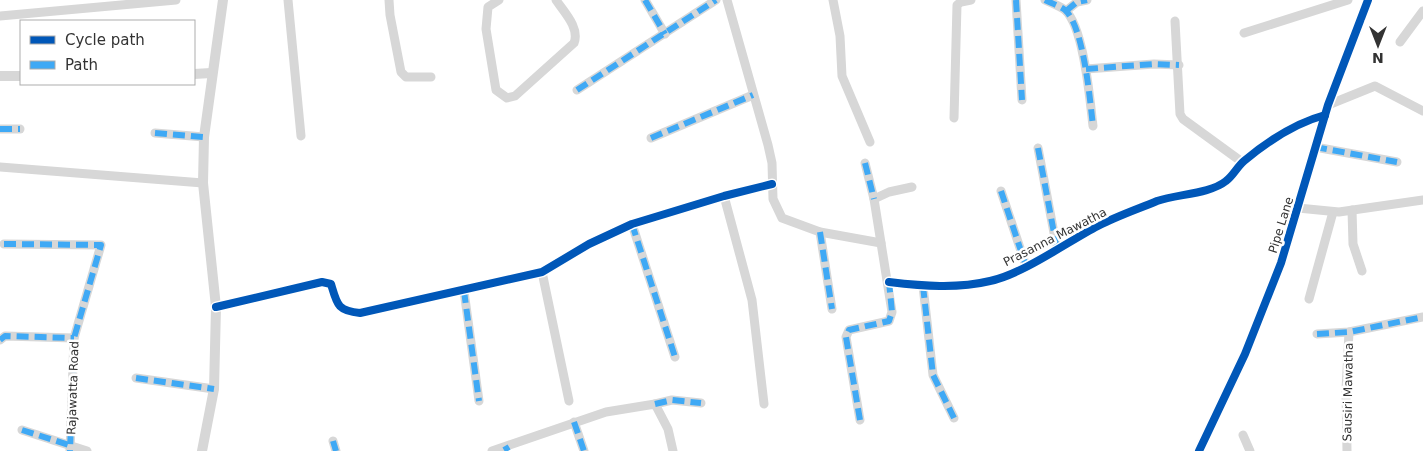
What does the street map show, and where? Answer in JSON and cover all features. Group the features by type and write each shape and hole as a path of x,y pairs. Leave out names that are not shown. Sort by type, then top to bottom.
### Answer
{"street":[{"path":"0,16 176,0"},
{"path":"202,451 214,389 216,307 203,183 204,137 211,74 218,42 223,0"},
{"path":"288,0 301,136"},
{"path":"389,0 401,72 406,77 431,77"},
{"path":"496,1 486,13 486,29 496,90 507,98 515,96 574,43 577,36 575,29 556,0"},
{"path":"645,0 665,34"},
{"path":"577,90 716,0"},
{"path":"727,0 768,145 772,163 773,199 782,218 820,232 881,243"},
{"path":"833,0 838,22 842,76 870,142"},
{"path":"954,118 957,5 971,0"},
{"path":"1016,0 1022,100"},
{"path":"1045,0 1066,10 1074,26 1086,69 1093,126"},
{"path":"1066,10 1077,2 1087,0"},
{"path":"1244,33 1348,0"},
{"name":"Pipe Lane","path":"1199,451 1260,318 1281,263 1326,110 1368,0"},
{"path":"1400,42 1423,11"},
{"path":"1175,21 1179,65 1180,114 1182,119 1242,162"},
{"path":"1086,69 1154,64 1179,65"},
{"path":"195,74 211,74"},
{"path":"0,76 20,76"},
{"name":"Prasanna Mawatha","path":"889,282 923,286 964,286 993,281 1026,266 1100,225 1160,200 1216,186 1226,181 1242,162 1287,130 1375,86 1423,111"},
{"path":"651,138 753,96"},
{"path":"0,129 20,129"},
{"path":"155,133 204,137"},
{"path":"1315,147 1397,162"},
{"path":"1038,148 1057,249"},
{"path":"860,420 846,337 849,330 889,321 892,312 889,282 874,199 865,163"},
{"path":"0,167 203,183"},
{"path":"216,307 322,282 331,284 337,304 347,312 360,313 464,291 542,272 589,244 632,224 724,196 772,184"},
{"path":"874,199 889,192 912,187"},
{"path":"1000,191 1026,266"},
{"path":"724,196 752,300 764,404"},
{"path":"1298,208 1333,212 1423,200"},
{"path":"1352,210 1352,244 1362,271"},
{"path":"1309,299 1333,212"},
{"path":"632,224 675,357"},
{"path":"820,232 832,309"},
{"name":"Rajawatta Road","path":"4,244 101,245 74,338 71,449"},
{"path":"542,272 569,402"},
{"path":"923,286 933,375 954,418"},
{"path":"464,291 479,401"},
{"path":"1317,334 1349,332 1423,317"},
{"name":"Sausiri Mawatha","path":"1347,451 1346,390 1349,332"},
{"path":"0,340 5,336 74,338"},
{"path":"136,378 214,389"},
{"path":"492,451 506,449 574,422 606,412 672,400 701,403"},
{"path":"654,404 668,429 673,451"},
{"path":"574,422 584,451"},
{"path":"22,430 71,449 87,451"},
{"path":"1243,435 1250,451"},
{"path":"333,441 336,451"}],"marked path":[{"path":"645,0 665,34"},
{"path":"577,90 716,0"},
{"path":"1016,0 1022,100"},
{"path":"1045,0 1065,10 1072,19 1077,32 1085,65 1093,126"},
{"path":"1066,11 1077,2 1087,0"},
{"path":"1086,69 1154,64 1179,65"},
{"path":"651,138 753,95"},
{"path":"0,129 20,129"},
{"path":"155,133 204,137"},
{"path":"1315,147 1397,162"},
{"path":"1038,148 1057,249"},
{"path":"865,163 874,199"},
{"path":"1001,191 1026,266"},
{"path":"632,224 675,357"},
{"path":"820,232 832,309"},
{"path":"4,244 101,245 74,338 70,451"},
{"path":"860,420 846,337 849,330 889,321 892,312 889,282"},
{"path":"923,286 933,375 954,418"},
{"path":"464,291 479,401"},
{"path":"1317,334 1349,332 1423,317"},
{"path":"0,340 5,336 74,338"},
{"path":"136,378 214,389"},
{"path":"655,404 672,400 701,403"},
{"path":"574,422 584,451"},
{"path":"22,430 72,446"},
{"path":"333,441 336,451"},
{"path":"505,446 508,451"}],"cycle path":[{"path":"1199,451 1245,354 1281,263 1328,105 1368,0"},
{"path":"889,282 927,286 953,286 978,284 1003,277 1030,265 1098,226 1120,216 1157,201 1211,189 1219,185 1228,179 1244,161 1272,140 1303,123 1325,115"},
{"path":"216,307 322,282 331,284 337,301 342,308 360,313 542,272 589,244 632,224 724,196 772,184"}]}
